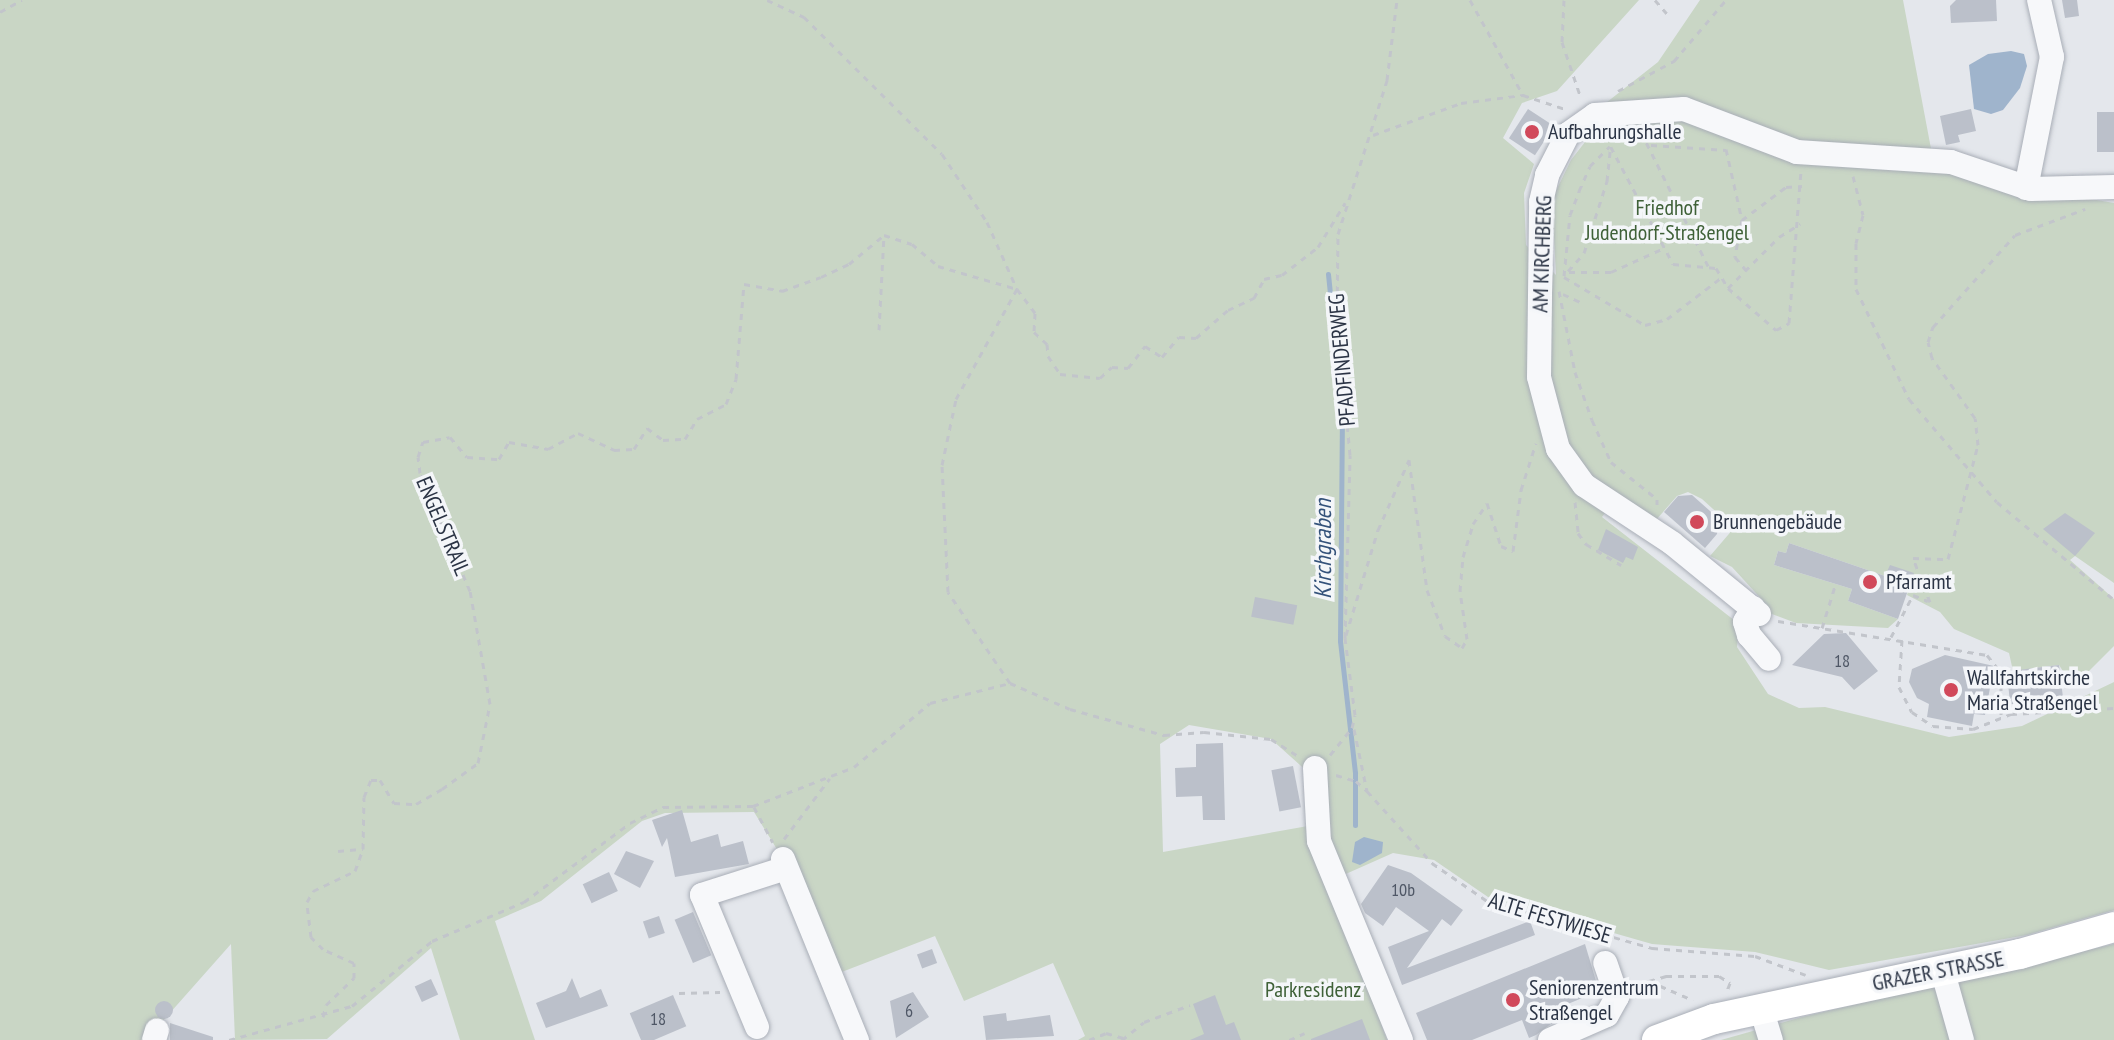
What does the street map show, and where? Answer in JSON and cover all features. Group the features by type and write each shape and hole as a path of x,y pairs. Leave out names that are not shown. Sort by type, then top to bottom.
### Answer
{"main road":[{"name":"GRAZER STRASSE","path":"1657,1040 1767,1026 1828,993 2114,927"}],"street":[{"path":"2026,188 2052,57 2039,0"},
{"path":"1591,116 1684,109 1797,152 1951,162 2026,188 2114,187"},
{"name":"AM KIRCHBERG","path":"1591,116 1557,149 1547,175 1552,279 1539,377 1547,421 1564,459 1584,485 1654,531 1756,611"},
{"path":"1756,611 1745,622 1749,635 1769,659"},
{"path":"1315,768 1319,841 1401,1040"},
{"path":"757,1027 702,895 785,864 857,1040"},
{"path":"1550,1040 1607,1015 1616,993 1605,963"},
{"path":"1942,969 1962,1040"}],"path":[{"path":"0,12 22,0"},
{"path":"767,0 804,17 942,154 987,222 1017,289 1035,313 1034,332 1047,344 1048,356 1060,374 1100,378 1112,367 1128,368 1145,346 1162,357 1179,337 1196,338 1228,310 1254,298 1264,279 1282,275 1318,247 1345,203"},
{"name":"PFADFINDERWEG","path":"1352,727 1345,638 1350,455 1336,266 1345,203 1373,135 1387,80 1397,0"},
{"path":"1470,0 1523,95"},
{"path":"1552,279 1567,272 1584,253 1607,181 1610,146 1609,137 1591,116 1562,42 1564,0"},
{"path":"1655,0 1667,14"},
{"path":"1617,91 1674,61 1726,0"},
{"path":"1373,135 1461,103 1523,95 1591,116"},
{"path":"1634,133 1647,136 1708,266 1723,276 1728,288 1776,330 1784,329 1800,224 1802,186 1797,152"},
{"path":"1651,145 1737,152"},
{"path":"1610,146 1664,248 1678,268 1708,266"},
{"path":"1567,272 1570,215 1590,166 1610,146"},
{"path":"1726,149 1742,220 1735,257 1746,270"},
{"path":"1848,157 1863,215 1856,243 1856,289 1909,399 1997,502 2114,600"},
{"path":"1742,220 1786,187 1802,186"},
{"path":"1891,637 1913,595 1930,602 1913,558 1948,559 1973,474 1978,445 1975,418 1932,358 1928,342 1933,327 2015,235 2087,209"},
{"path":"1728,288 1785,231 1800,224"},
{"path":"879,330 884,235 912,244 938,266 1017,289"},
{"name":"ENGELSTRAIL","path":"363,849 364,797 371,780 380,780 394,803 416,804 442,789 478,763 490,704 470,591 420,473 418,457 423,442 450,437 467,457 499,459 509,442 548,449 578,433 614,450 634,449 647,428 663,440 685,439 697,419 726,404 736,379 746,302 744,284 782,291 849,264 884,235"},
{"path":"1567,272 1611,272 1664,248"},
{"path":"1552,279 1645,325 1667,319 1723,276"},
{"path":"1552,279 1563,294 1575,372 1592,420 1611,462 1657,499 1654,531"},
{"path":"1017,289 956,399 942,465 948,592 1010,683 1070,709 1164,735 1204,732 1271,739 1315,768"},
{"path":"1563,294 1582,303"},
{"path":"1345,638 1378,530 1409,460 1427,590 1445,636 1462,648 1467,639 1460,591 1463,557 1473,524 1487,503 1504,551 1513,551 1521,490 1547,421"},
{"path":"1584,485 1574,507 1578,533 1595,553 1621,565"},
{"path":"1822,628 1835,586"},
{"path":"1756,611 1796,627 1891,637 1973,651 1997,661 2001,716"},
{"path":"1902,640 1896,675 1904,700 1920,720 1966,730 2001,716 2063,707 2114,708"},
{"path":"229,1040 234,1035 323,1017 352,1006 432,941 524,902 663,807 753,806 793,795 854,767 930,703 1010,683"},
{"path":"1343,739 1352,727"},
{"name":"ALTE FESTWIESE","path":"1352,727 1367,791 1432,863 1487,901 1652,948 1755,956 1825,983 1828,993"},
{"path":"785,864 785,837 832,775"},
{"path":"1355,780 1367,791"},
{"path":"753,806 785,864"},
{"path":"323,1017 326,1005 354,978 354,963 323,949 309,926 307,902 313,891 355,871 363,849 338,851"},
{"path":"1616,993 1666,976 1727,977 1730,988 1719,994"},
{"path":"1649,981 1682,999 1702,999"},
{"path":"679,993 710,994 739,984"},
{"path":"1089,1040 1106,1033 1122,1039 1144,1022 1190,1005"},
{"path":"1289,1040 1305,1033"}],"green space":[{"name":"Friedhof Judendorf-Straßengel","path":"0,0 1639,0 1557,91 1522,103 1503,138 1534,164 1524,193 1526,245 1556,275 1552,199 1571,160 1599,124 1588,117 1658,62 1700,0 1903,0 1932,154 2026,188 2114,203 2114,583 2075,556 2070,560 2114,599 2114,646 2089,671 2068,679 2059,665 2013,671 2009,653 1954,629 1940,612 1907,595 1913,574 1885,576 1789,543 1786,553 1778,551 1774,565 1852,589 1848,601 1898,619 1888,628 1796,623 1761,610 1765,603 1732,567 1710,556 1734,528 1702,499 1688,492 1677,496 1656,520 1618,495 1602,517 1739,624 1737,647 1768,694 1799,708 1825,707 1949,737 2022,726 2114,682 2114,910 2027,935 1829,970 1755,952 1652,944 1488,897 1434,860 1393,853 1330,881 1387,1040 1078,1040 1085,1036 1053,963 964,1001 935,936 834,975 783,859 754,812 665,813 642,821 541,901 495,921 535,1040 460,1040 431,948 327,1039 235,1040 231,944 146,1040 0,1040","holes":["1189,725 1271,739 1310,774 1308,826 1163,852 1160,744"]},
{"path":"2114,944 2114,1040 1721,1040 1802,1017"}],"water":[{"path":"2011,51 2024,54 2027,66 2020,88 2003,110 1991,114 1974,109 1969,65 1988,54"},
{"path":"1364,837 1383,842 1382,853 1360,865 1352,862 1355,842"}],"building":[{"path":"1956,0 1996,0 1997,21 1951,23 1950,6"},
{"path":"2062,0 2077,0 2079,16 2065,18"},
{"name":"Aufbahrungshalle","path":"1528,109 1554,126 1535,155 1509,138"},
{"path":"1971,109 1976,131 1958,135 1960,142 1946,145 1940,116"},
{"path":"2097,112 2114,112 2114,152 2097,152"},
{"name":"Brunnengebäude","path":"1692,495 1719,519 1717,534 1705,548 1664,512 1678,496"},
{"path":"2065,513 2095,533 2075,556 2043,529"},
{"path":"1606,529 1638,547 1633,560 1626,557 1623,563 1598,550"},
{"name":"Pfarramt","path":"1789,543 1885,576 1890,565 1914,573 1898,619 1848,601 1852,589 1774,565 1778,551 1786,553"},
{"path":"1255,597 1297,605 1293,625 1251,617"},
{"path":"1846,633 1878,671 1854,690 1842,677 1792,665 1824,634"},
{"name":"Wallfahrtskirche Maria Straßengel","path":"1945,655 1994,666 1985,715 1974,714 1972,726 1927,717 1929,704 1917,698 1909,682 1912,669"},
{"path":"2059,665 2063,698 2010,704 2006,671"},
{"path":"1223,743 1225,820 1203,820 1202,796 1176,797 1175,768 1196,767 1196,744"},
{"path":"1293,766 1301,807 1279,811 1271,770"},
{"path":"682,810 691,842 718,834 721,847 743,841 749,864 675,877 667,838 662,847 652,820"},
{"path":"626,851 654,861 640,888 614,874"},
{"path":"1388,865 1411,873 1463,910 1451,926 1442,919 1407,968 1530,921 1535,935 1402,985 1388,947 1429,931 1396,907 1383,926 1365,913 1361,904"},
{"path":"609,872 618,891 592,903 583,884"},
{"path":"693,912 711,955 693,963 675,920"},
{"path":"659,916 665,933 649,939 643,922"},
{"name":"Seniorenzentrum Straßengel","path":"1585,944 1599,991 1551,1011 1555,1021 1536,1035 1529,1038 1522,1020 1472,1040 1427,1040 1416,1013"},
{"path":"932,949 937,963 922,969 917,954"},
{"path":"572,978 580,998 601,989 608,1006 546,1028 536,1003 566,991"},
{"path":"431,979 438,994 422,1002 415,987"},
{"path":"913,992 929,1017 896,1038 890,1001"},
{"path":"673,995 686,1026 654,1040 641,1040 630,1013"},
{"path":"1215,995 1226,1025 1234,1022 1241,1040 1190,1040 1204,1034 1193,1004"},
{"path":"160,1001 168,1001 173,1010 171,1017 160,1019 155,1014 155,1006"},
{"path":"1006,1013 1007,1021 1050,1015 1054,1036 986,1040 983,1016"},
{"name":"Parkresidenz","path":"1362,1019 1370,1040 1311,1040 1311,1039"},
{"path":"170,1023 213,1037 213,1040 170,1040"}],"waterway":[{"name":"Kirchgraben","path":"1328,274 1342,412 1340,641 1355,773 1355,825"}],"place":[{"name":"Aufbahrungshalle","path":"1532,132"},
{"name":"Brunnengebäude","path":"1697,522"},
{"name":"Pfarramt","path":"1870,582"},
{"name":"Wallfahrtskirche Maria Straßengel","path":"1951,690"},
{"name":"Seniorenzentrum Straßengel","path":"1513,1000"}]}
